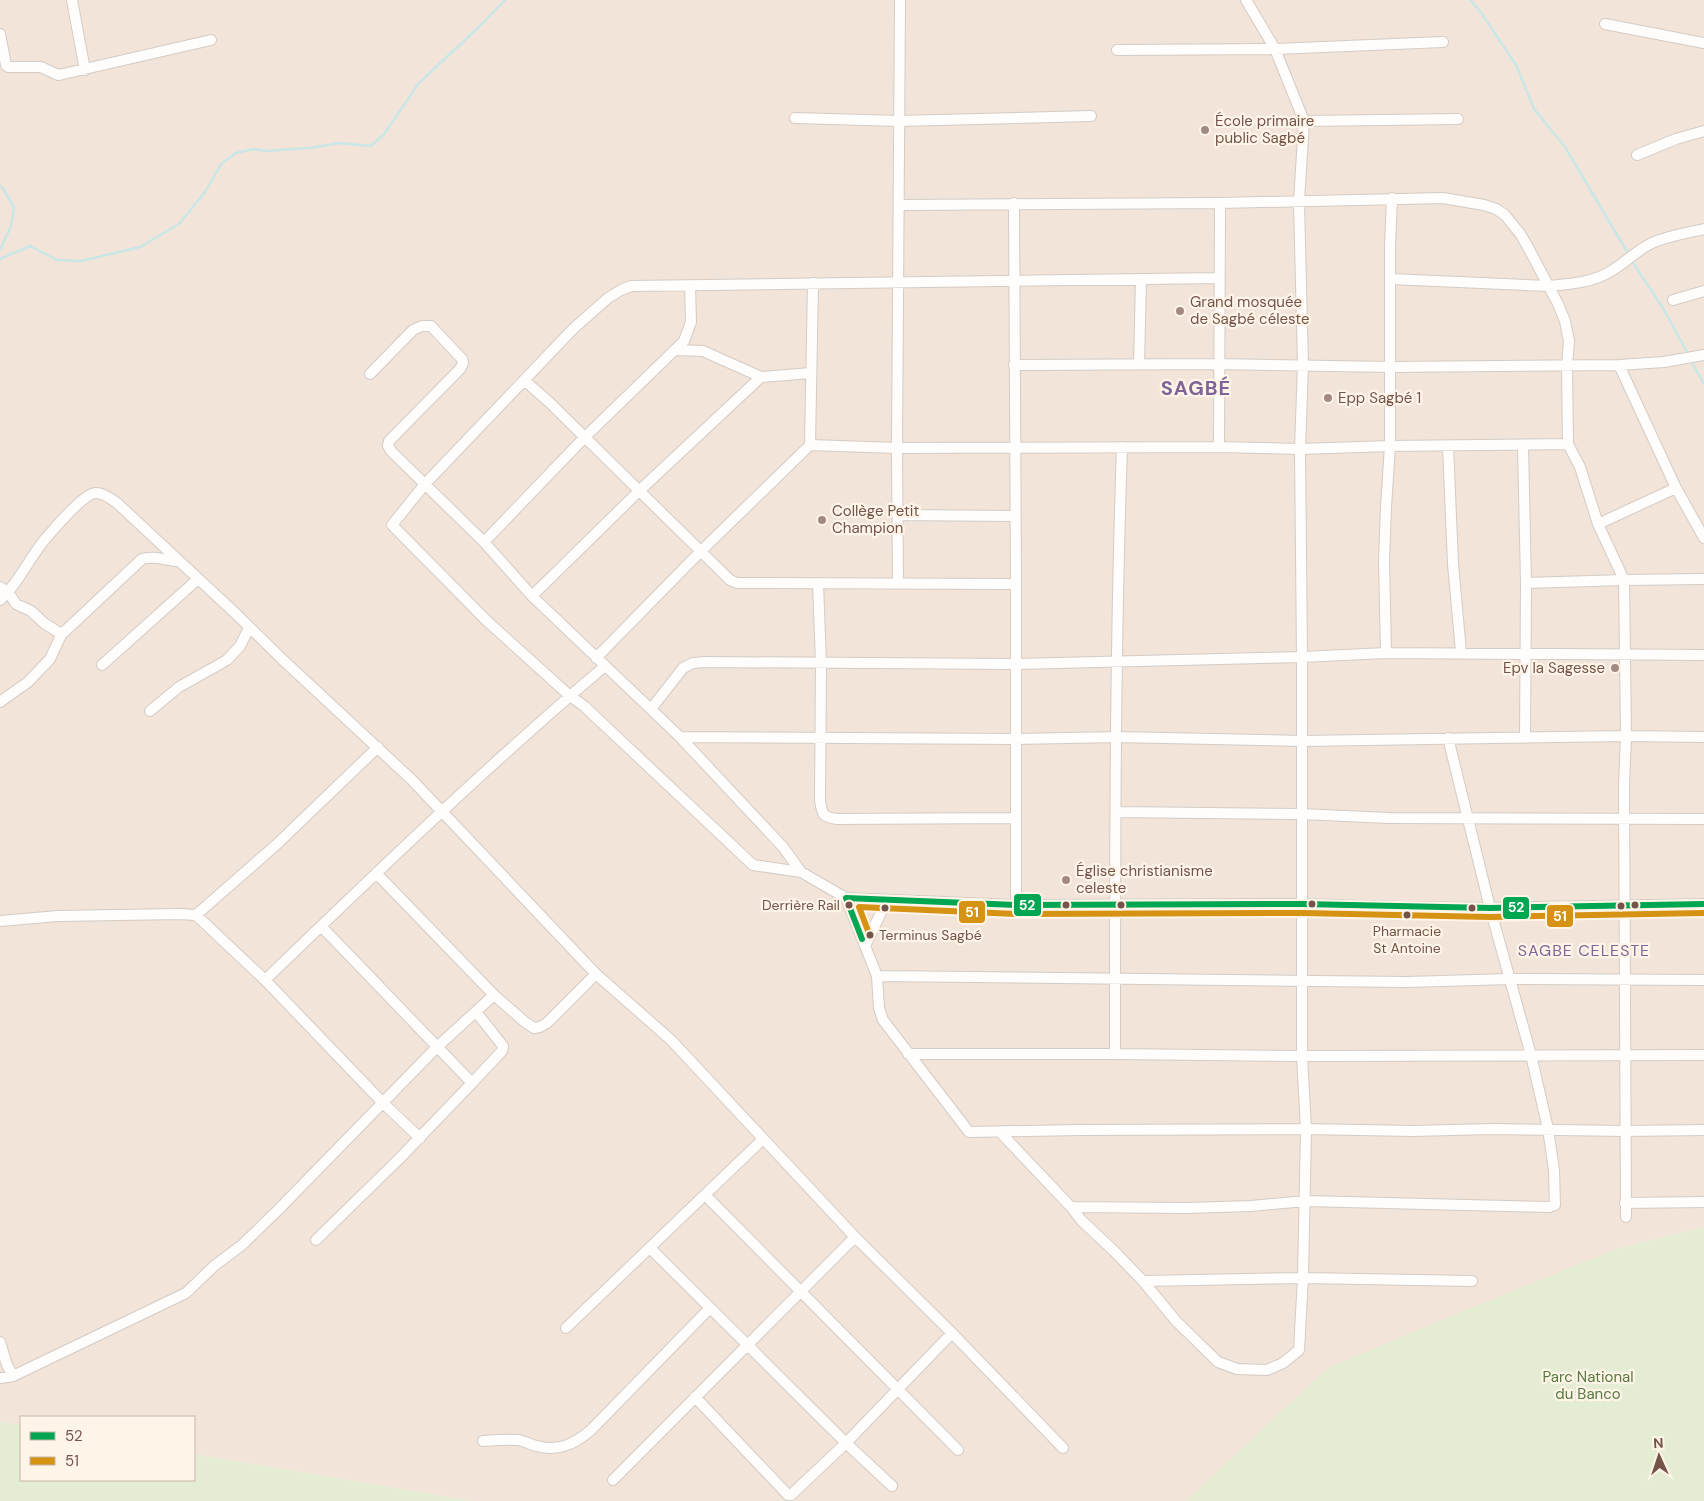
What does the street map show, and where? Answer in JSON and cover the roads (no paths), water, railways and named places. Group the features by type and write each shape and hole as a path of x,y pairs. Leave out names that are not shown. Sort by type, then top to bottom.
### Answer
{"street":[{"path":"72,0 85,70"},
{"path":"898,583 900,0"},
{"path":"1000,1132 1071,1206 1081,1220 1116,1252 1176,1321 1218,1362 1237,1369 1268,1370 1283,1363 1299,1350 1306,1201 1306,1129 1302,1056 1303,904 1300,450 1303,366 1299,202 1304,121 1275,49 1246,0"},
{"path":"1605,24 1704,43"},
{"path":"0,34 8,67 41,67 58,75 211,40"},
{"path":"1117,50 1275,49 1443,42"},
{"path":"795,118 899,121 1091,116"},
{"path":"1304,121 1458,119"},
{"path":"1636,155 1676,138 1704,132"},
{"path":"1386,652 1384,561 1390,446 1390,246 1392,198"},
{"path":"899,205 1299,202 1443,198 1496,209 1505,215 1521,235 1558,304 1568,333 1568,444 1580,467 1598,524 1624,580 1626,736 1624,819 1626,1216"},
{"path":"1219,447 1220,202"},
{"path":"1014,203 1016,904"},
{"path":"1391,279 1548,286 1573,283 1602,276 1654,242 1704,229"},
{"path":"802,872 753,865 584,706 570,696 487,621 392,525 425,484 590,312 621,290 631,286 1219,278"},
{"path":"1139,364 1141,279"},
{"path":"596,658 700,552 810,445 813,283"},
{"path":"484,542 584,438 684,342 691,322 690,285"},
{"path":"1672,300 1704,291"},
{"path":"370,374 413,330 422,326 431,326 462,359 463,363 460,369 389,441 388,446 391,451 484,542 532,596 680,737 783,847 802,872 846,898 1016,904 1303,904 1490,908 1704,904"},
{"path":"676,350 703,351 761,377 811,374"},
{"path":"1014,365 1219,364 1391,367 1619,365 1664,362 1704,355"},
{"path":"1619,365 1676,488 1704,538"},
{"path":"532,596 761,377"},
{"path":"524,380 700,552 730,580 737,583 1016,584"},
{"path":"810,445 1014,449 1219,447 1300,450 1390,446 1568,444"},
{"path":"1523,445 1526,583 1525,738"},
{"path":"1448,446 1453,564 1461,652"},
{"path":"1115,1054 1117,575 1122,447"},
{"path":"1598,524 1676,488"},
{"path":"0,600 4,590 45,539 90,494 104,494 116,503 378,747 442,811 596,974 671,1040 855,1237 952,1333 1063,1448"},
{"path":"897,515 1015,516"},
{"path":"0,702 28,682 50,659 62,633 142,559 153,557 168,561 178,561"},
{"path":"102,665 198,579"},
{"path":"1526,583 1704,579"},
{"path":"818,583 821,663 820,800 822,812 827,818 1015,818"},
{"path":"4,590 16,604 29,609 44,623 62,633"},
{"path":"150,711 179,687 227,660 240,646 249,628"},
{"path":"651,709 683,668 693,663 1016,664 1118,660 1302,657 1386,652 1704,655"},
{"path":"265,980 442,811 605,666"},
{"path":"680,737 1015,739 1117,737 1302,740 1626,736 1704,737"},
{"path":"1071,1206 1187,1208 1251,1206 1306,1201 1552,1207 1556,1203 1554,1170 1548,1129 1531,1055 1490,908 1448,738"},
{"path":"196,915 276,845 378,747"},
{"path":"1116,812 1301,814 1389,818 1704,819"},
{"path":"376,873 494,995 534,1028 547,1023 596,974"},
{"path":"846,898 878,976 879,1008 883,1020 969,1132 1306,1129 1413,1131 1491,1129 1704,1130"},
{"path":"865,946 887,900"},
{"path":"0,921 58,916 196,915 265,980 383,1103 420,1138"},
{"path":"321,926 472,1083"},
{"path":"878,976 1303,982 1407,982 1510,979 1704,980"},
{"path":"0,1378 12,1376 186,1293 214,1266 242,1245 437,1047 494,995"},
{"path":"316,1240 420,1138 502,1051 503,1046 476,1012"},
{"path":"908,1054 1302,1056 1704,1055"},
{"path":"566,1328 763,1138"},
{"path":"705,1195 958,1450"},
{"path":"1626,1202 1704,1202"},
{"path":"613,1480 855,1237"},
{"path":"650,1248 846,1443 892,1486"},
{"path":"1143,1281 1303,1278 1472,1281"},
{"path":"483,1441 520,1440 551,1449 576,1442 590,1431 710,1308"},
{"path":"695,1397 788,1494 794,1494 952,1333"},
{"path":"0,1342 12,1376"}],"waterway":[{"path":"0,259 30,246 57,260 81,261 140,247 179,224 205,192 221,164 236,153 254,149 265,151 310,148 339,143 371,146 384,134 419,83 505,0"},
{"path":"1470,0 1480,11 1516,65 1534,109 1565,147 1629,255"},
{"path":"0,186 14,207 11,226 0,250"},
{"path":"1631,260 1663,308 1688,354"},
{"path":"1691,361 1704,384"}],"place":[{"name":"École primaire public Sagbé","path":"1205,130"},
{"name":"Grand mosquée de Sagbé céleste","path":"1180,311"},
{"name":"Epp Sagbé 1","path":"1328,398"},
{"name":"Collège Petit Champion","path":"822,520"},
{"name":"Epv la Sagesse","path":"1615,668"},
{"name":"Église christianisme celeste","path":"1066,880"},
{"name":"Derrière Rail","path":"849,905"},
{"name":"Pharmacie St Antoine","path":"1407,915"},
{"name":"Terminus Sagbé","path":"870,935"}],"district":[{"name":"SAGBÉ","path":"1196,388"},
{"name":"SAGBE CELESTE","path":"1584,950"}],"park label":[{"name":"Parc National du Banco","path":"1588,1386"}]}
